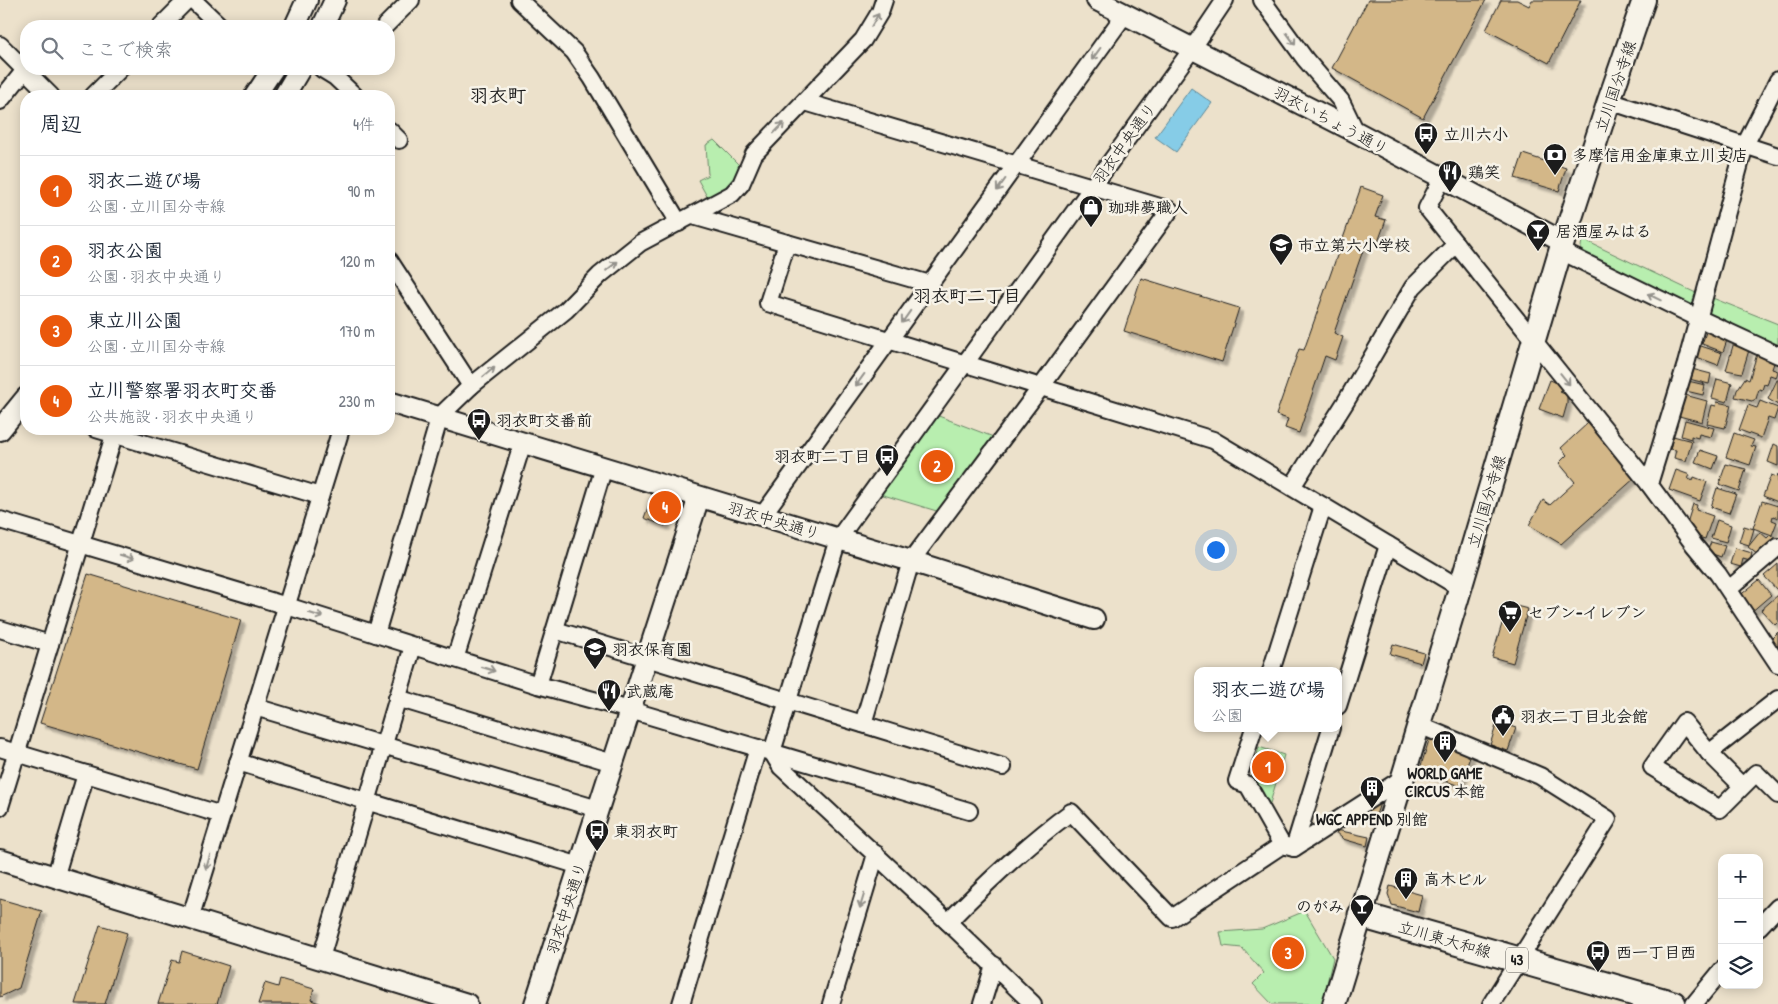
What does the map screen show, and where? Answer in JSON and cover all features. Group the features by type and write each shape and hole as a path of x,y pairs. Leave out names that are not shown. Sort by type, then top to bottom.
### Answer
{"main road":[{"name":"立川国分寺線","path":"1334,1004 1562,247 1644,0"},
{"name":"立川東大和線","path":"1361,915 1673,1004"}],"street":[{"path":"168,20 187,0"},
{"path":"193,0 214,20"},
{"path":"298,20 307,0"},
{"path":"326,20 335,0"},
{"path":"391,20 411,0"},
{"path":"520,0 574,52 686,219 787,243 930,284"},
{"path":"376,634 440,416 471,386 566,310 600,275 640,243 732,194 741,184 754,154 864,40 880,12 884,0"},
{"name":"羽衣いちょう通り","path":"1097,0 1356,132 1562,247"},
{"name":"羽衣中央通り","path":"535,1004 699,497 838,539 1192,49 1225,0"},
{"path":"1262,0 1305,59 1341,101 1356,132"},
{"path":"762,516 1125,14"},
{"path":"0,44 20,65"},
{"path":"0,101 21,75"},
{"path":"30,75 44,90"},
{"path":"99,90 114,75"},
{"path":"258,90 266,75"},
{"path":"288,90 296,75"},
{"path":"337,75 350,90"},
{"path":"1649,484 1746,146 1778,80"},
{"path":"1609,101 1778,156"},
{"path":"805,102 1170,210 911,561 863,724"},
{"path":"1442,179 1427,208 1649,484 1729,589 1778,664"},
{"path":"787,243 768,304 1213,440 1460,588"},
{"path":"1292,488 1345,403 1413,287 1456,244"},
{"path":"1562,247 1698,318 1778,355"},
{"path":"395,269 471,386"},
{"path":"395,404 604,466 699,497"},
{"path":"0,430 20,408"},
{"path":"0,808 114,435"},
{"path":"128,435 320,496"},
{"path":"190,919 339,435"},
{"path":"455,659 523,442"},
{"path":"538,685 604,466"},
{"path":"1272,667 1322,506"},
{"path":"0,520 287,606 538,685 630,710 969,811"},
{"path":"681,1004 765,750 788,701 838,539 1094,619"},
{"path":"1342,693 1388,545"},
{"path":"1729,589 1778,547"},
{"path":"0,629 50,644"},
{"path":"555,630 1003,766"},
{"path":"321,958 413,646"},
{"path":"398,698 613,763"},
{"path":"1709,753 1778,699"},
{"path":"255,708 598,809"},
{"path":"1742,786 1709,753 1684,722 1652,767 1720,809 1756,773 1778,795"},
{"path":"1419,725 1540,776 1608,819 1491,1004"},
{"path":"1253,732 1237,781 1248,785 1288,847"},
{"path":"1288,847 1330,732"},
{"path":"0,748 222,815"},
{"path":"765,750 1033,1004"},
{"path":"238,762 580,866"},
{"path":"56,878 86,774"},
{"path":"948,922 990,879 1039,836 1072,812 1172,918 1403,778"},
{"path":"831,1004 876,854"},
{"path":"0,860 466,1004"},
{"path":"1763,923 1778,907"},
{"path":"982,1004 994,965"},
{"path":"1694,1004 1718,975"}],"green space":[{"path":"714,140 742,168 740,179 710,202 698,180 708,175 706,145"},
{"path":"1582,239 1696,293 1693,308 1580,256"},
{"path":"1710,297 1778,324 1778,349 1704,315"},
{"path":"936,415 996,438 940,512 880,494"},
{"path":"1259,747 1284,755 1269,807 1251,779"},
{"path":"1305,911 1333,958 1322,1004 1272,1004 1253,984 1264,973 1242,948 1223,946 1220,932 1262,929"}],"water":[{"path":"1191,88 1212,103 1176,152 1155,137"}],"building":[{"path":"1368,0 1486,0 1423,118 1332,68"},
{"path":"1501,0 1517,0 1529,6 1532,0 1581,0 1549,63 1486,30"},
{"path":"1523,154 1566,168 1559,191 1515,178"},
{"path":"1361,187 1383,195 1375,217 1386,220 1378,242 1367,239 1334,333 1343,337 1335,360 1325,356 1299,433 1285,428 1288,419 1276,415 1299,349 1304,350"},
{"path":"1141,278 1239,308 1222,362 1124,331"},
{"path":"1707,329 1728,337 1723,352 1702,344"},
{"path":"1734,342 1744,346 1743,349 1749,350 1742,373 1726,370"},
{"path":"1698,345 1722,353 1718,365 1694,356"},
{"path":"1757,354 1775,360 1772,369 1778,371 1776,377 1770,375 1767,385 1764,384 1762,390 1759,389 1756,399 1752,401 1735,397 1745,378 1749,380"},
{"path":"1692,369 1711,374 1709,384 1689,379"},
{"path":"1717,379 1732,383 1727,402 1712,398"},
{"path":"1550,380 1563,385 1560,392 1567,395 1567,404 1563,418 1539,409"},
{"path":"1778,380 1778,405 1768,399"},
{"path":"1688,381 1705,385 1703,395 1686,391"},
{"path":"1685,395 1707,401 1702,422 1679,416"},
{"path":"1760,401 1778,408 1774,420 1768,418 1761,438 1739,430 1748,405 1757,408"},
{"path":"1717,402 1731,405 1725,428 1707,424 1712,405 1716,406"},
{"path":"1685,420 1714,428 1711,437 1699,434 1698,438 1691,436 1691,439 1681,436"},
{"path":"1588,423 1636,477 1561,544 1529,525 1543,500 1550,505 1575,482 1559,463 1567,455 1561,448"},
{"path":"1734,433 1754,440 1751,446 1756,447 1750,465 1726,457"},
{"path":"1673,436 1692,441 1686,461 1674,458 1676,450 1670,449"},
{"path":"1774,444 1778,446 1778,466 1768,462"},
{"path":"1700,450 1718,456 1713,469 1695,462"},
{"path":"1726,464 1746,469 1739,491 1719,484"},
{"path":"1676,470 1690,475 1688,479 1693,481 1694,477 1707,482 1700,501 1669,490"},
{"path":"1778,474 1778,502 1763,496 1771,475 1777,477"},
{"path":"1717,488 1736,494 1729,513 1711,507"},
{"path":"651,499 672,506 665,526 644,518"},
{"path":"1762,501 1778,506 1778,518 1773,516 1772,520 1777,522 1772,535 1753,528"},
{"path":"1693,504 1697,505 1696,510 1713,516 1705,539 1695,536 1687,523"},
{"path":"1717,520 1731,525 1726,542 1711,538"},
{"path":"1744,526 1754,529 1749,545 1739,542"},
{"path":"1760,532 1767,538 1770,535 1775,537 1758,555 1748,547"},
{"path":"1711,542 1725,546 1721,557 1707,552"},
{"path":"1735,548 1752,553 1750,561 1743,559 1741,567 1730,564"},
{"path":"1778,564 1778,589 1777,590 1764,576"},
{"path":"88,574 241,620 197,769 40,723"},
{"path":"1759,580 1771,595 1750,613 1738,597"},
{"path":"1778,595 1778,622 1775,625 1761,610"},
{"name":"セブン-イレブン","path":"1508,604 1528,609 1513,663 1492,657"},
{"path":"1778,632 1778,648 1770,640"},
{"path":"1393,644 1424,653 1421,663 1390,654"},
{"name":"羽衣二丁目北会館","path":"1497,722 1516,728 1508,751 1490,745"},
{"name":"WORLD GAME CIRCUS 本館","path":"1430,737 1457,746 1456,750 1471,754 1460,786 1419,772"},
{"name":"WGC APPEND 別館","path":"1378,800 1380,803 1374,821 1357,814"},
{"path":"1332,829 1369,837 1367,846 1343,839"},
{"name":"高木ビル","path":"1390,886 1422,895 1418,912 1392,905 1388,894"},
{"path":"0,899 42,911 19,988 0,997"},
{"path":"100,925 127,933 105,1004 75,1004"},
{"path":"182,951 229,966 217,1004 158,1004 172,960 179,962"},
{"path":"280,979 314,989 311,1000 322,1004 258,1004 265,983 278,987"}],"place":[{"name":"立川六小","path":"1426,155"},
{"name":"多摩信用金庫東立川支店","path":"1555,176"},
{"name":"鶏笑","path":"1450,193"},
{"name":"珈琲夢職人","path":"1091,228"},
{"name":"居酒屋みはる","path":"1538,252"},
{"name":"市立第六小学校","path":"1281,266"},
{"name":"羽衣町交番前","path":"479,441"},
{"name":"羽衣公園","path":"937,466"},
{"name":"羽衣町二丁目","path":"887,477"},
{"name":"立川警察署羽衣町交番","path":"665,507"},
{"name":"セブン-イレブン","path":"1510,633"},
{"name":"羽衣保育園","path":"595,670"},
{"name":"武蔵庵","path":"609,712"},
{"name":"羽衣二丁目北会館","path":"1503,737"},
{"name":"WORLD GAME CIRCUS 本館","path":"1445,763"},
{"name":"羽衣二遊び場","path":"1268,767"},
{"name":"WGC APPEND 別館","path":"1372,809"},
{"name":"東羽衣町","path":"597,852"},
{"name":"高木ビル","path":"1406,900"},
{"name":"のがみ","path":"1362,927"},
{"name":"東立川公園","path":"1288,953"},
{"name":"西一丁目西","path":"1598,973"}],"district":[{"name":"羽衣町","path":"498,95"},
{"name":"羽衣町二丁目","path":"967,296"}]}
